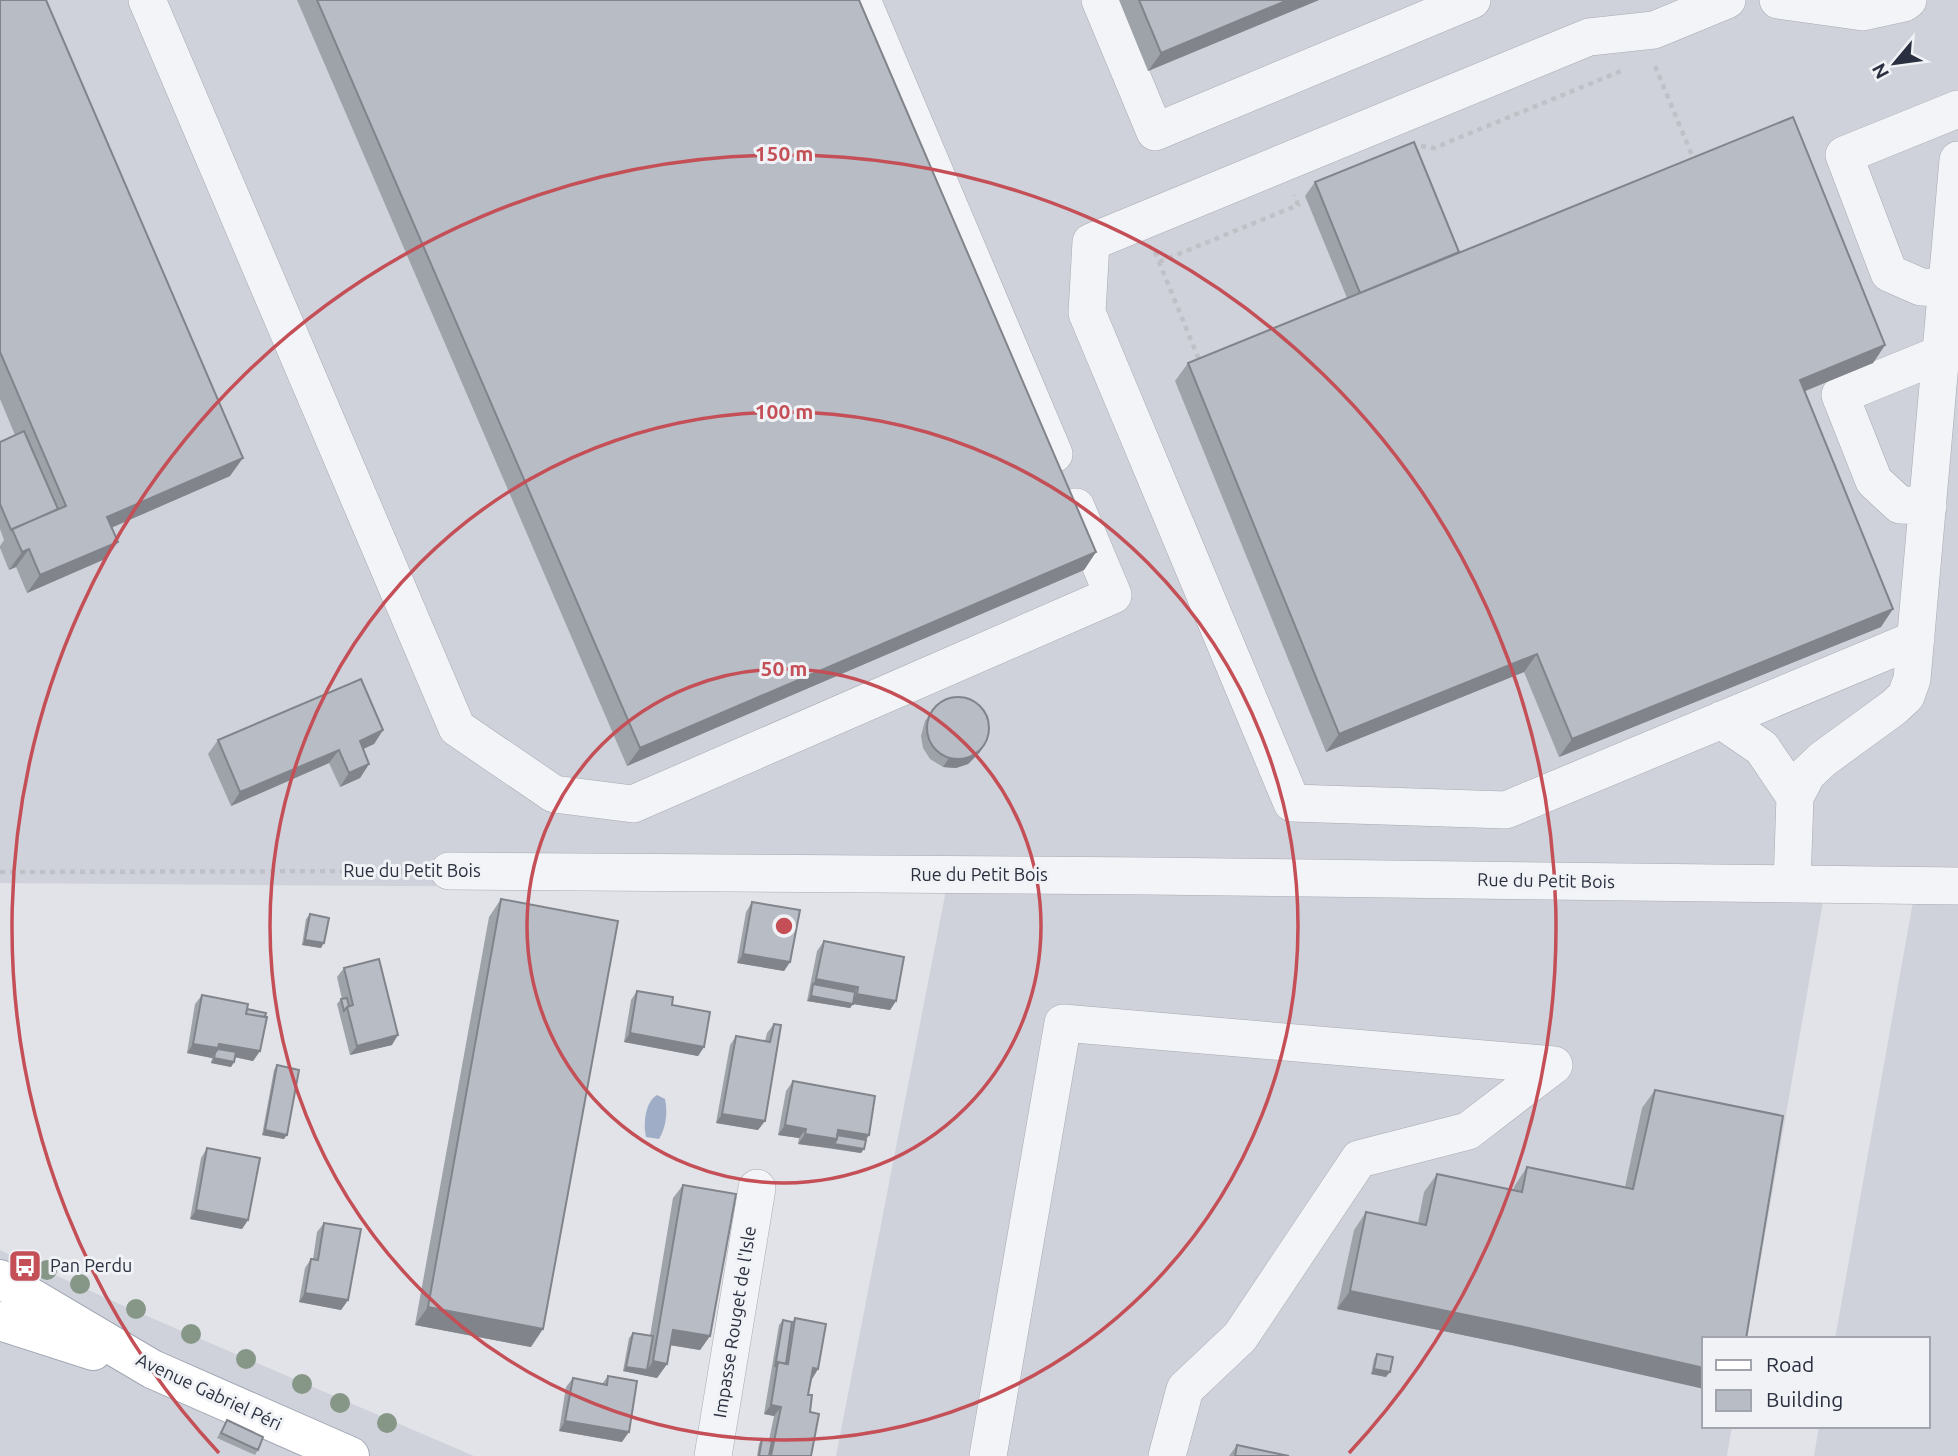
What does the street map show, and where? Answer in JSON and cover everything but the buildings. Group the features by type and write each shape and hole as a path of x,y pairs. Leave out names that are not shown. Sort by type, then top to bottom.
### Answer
{"main road":[{"name":"Avenue Gabriel Péri","path":"0,1279 152,1369 350,1456"},
{"path":"0,1321 152,1369"}],"street":[{"path":"147,0 457,728 554,794 633,804 1113,595 862,0"},
{"path":"1100,0 1155,132 1472,0"},
{"path":"1727,0 1654,30 1590,37 1091,242 1087,313 1292,803 1506,810 1916,639"},
{"path":"1778,0 1863,12 1903,4 1908,0"},
{"path":"1947,288 1921,287 1889,273 1844,155 1958,109"},
{"path":"1792,884 1795,797 1807,774 1823,759 1893,708 1906,696 1912,679 1958,160"},
{"path":"1928,506 1900,505 1874,481 1840,395 1941,354"},
{"path":"1721,720 1762,748 1795,797"},
{"name":"Rue du Petit Bois","path":"449,871 1958,886"},
{"path":"988,1456 1063,1023 1554,1065 1468,1131 1359,1159 1240,1338 1185,1389 1167,1456"},
{"name":"Impasse Rouget de l'Isle","path":"713,1456 757,1188"}],"path":[{"path":"1652,59 1694,160"},
{"path":"1421,146 1434,148 1626,69"},
{"path":"1159,262 1298,205 1293,191"},
{"name":"Rue du Petit Bois","path":"0,872 449,871"}],"shaded area":[{"path":"0,0 1958,0 1958,1456 1814,1456 1819,1428 1930,1428 1930,1337 1835,1337 1919,868 1829,867 1747,1337 1702,1337 1702,1428 1732,1428 1727,1456 836,1456 946,890 0,883"},
{"path":"0,1250 126,1307 474,1456 0,1456"}],"water":[{"path":"657,1095 665,1099 666,1109 665,1125 659,1139 646,1137 645,1126 647,1108"}],"place":[{"name":"Pan Perdu","path":"25,1266"}]}
